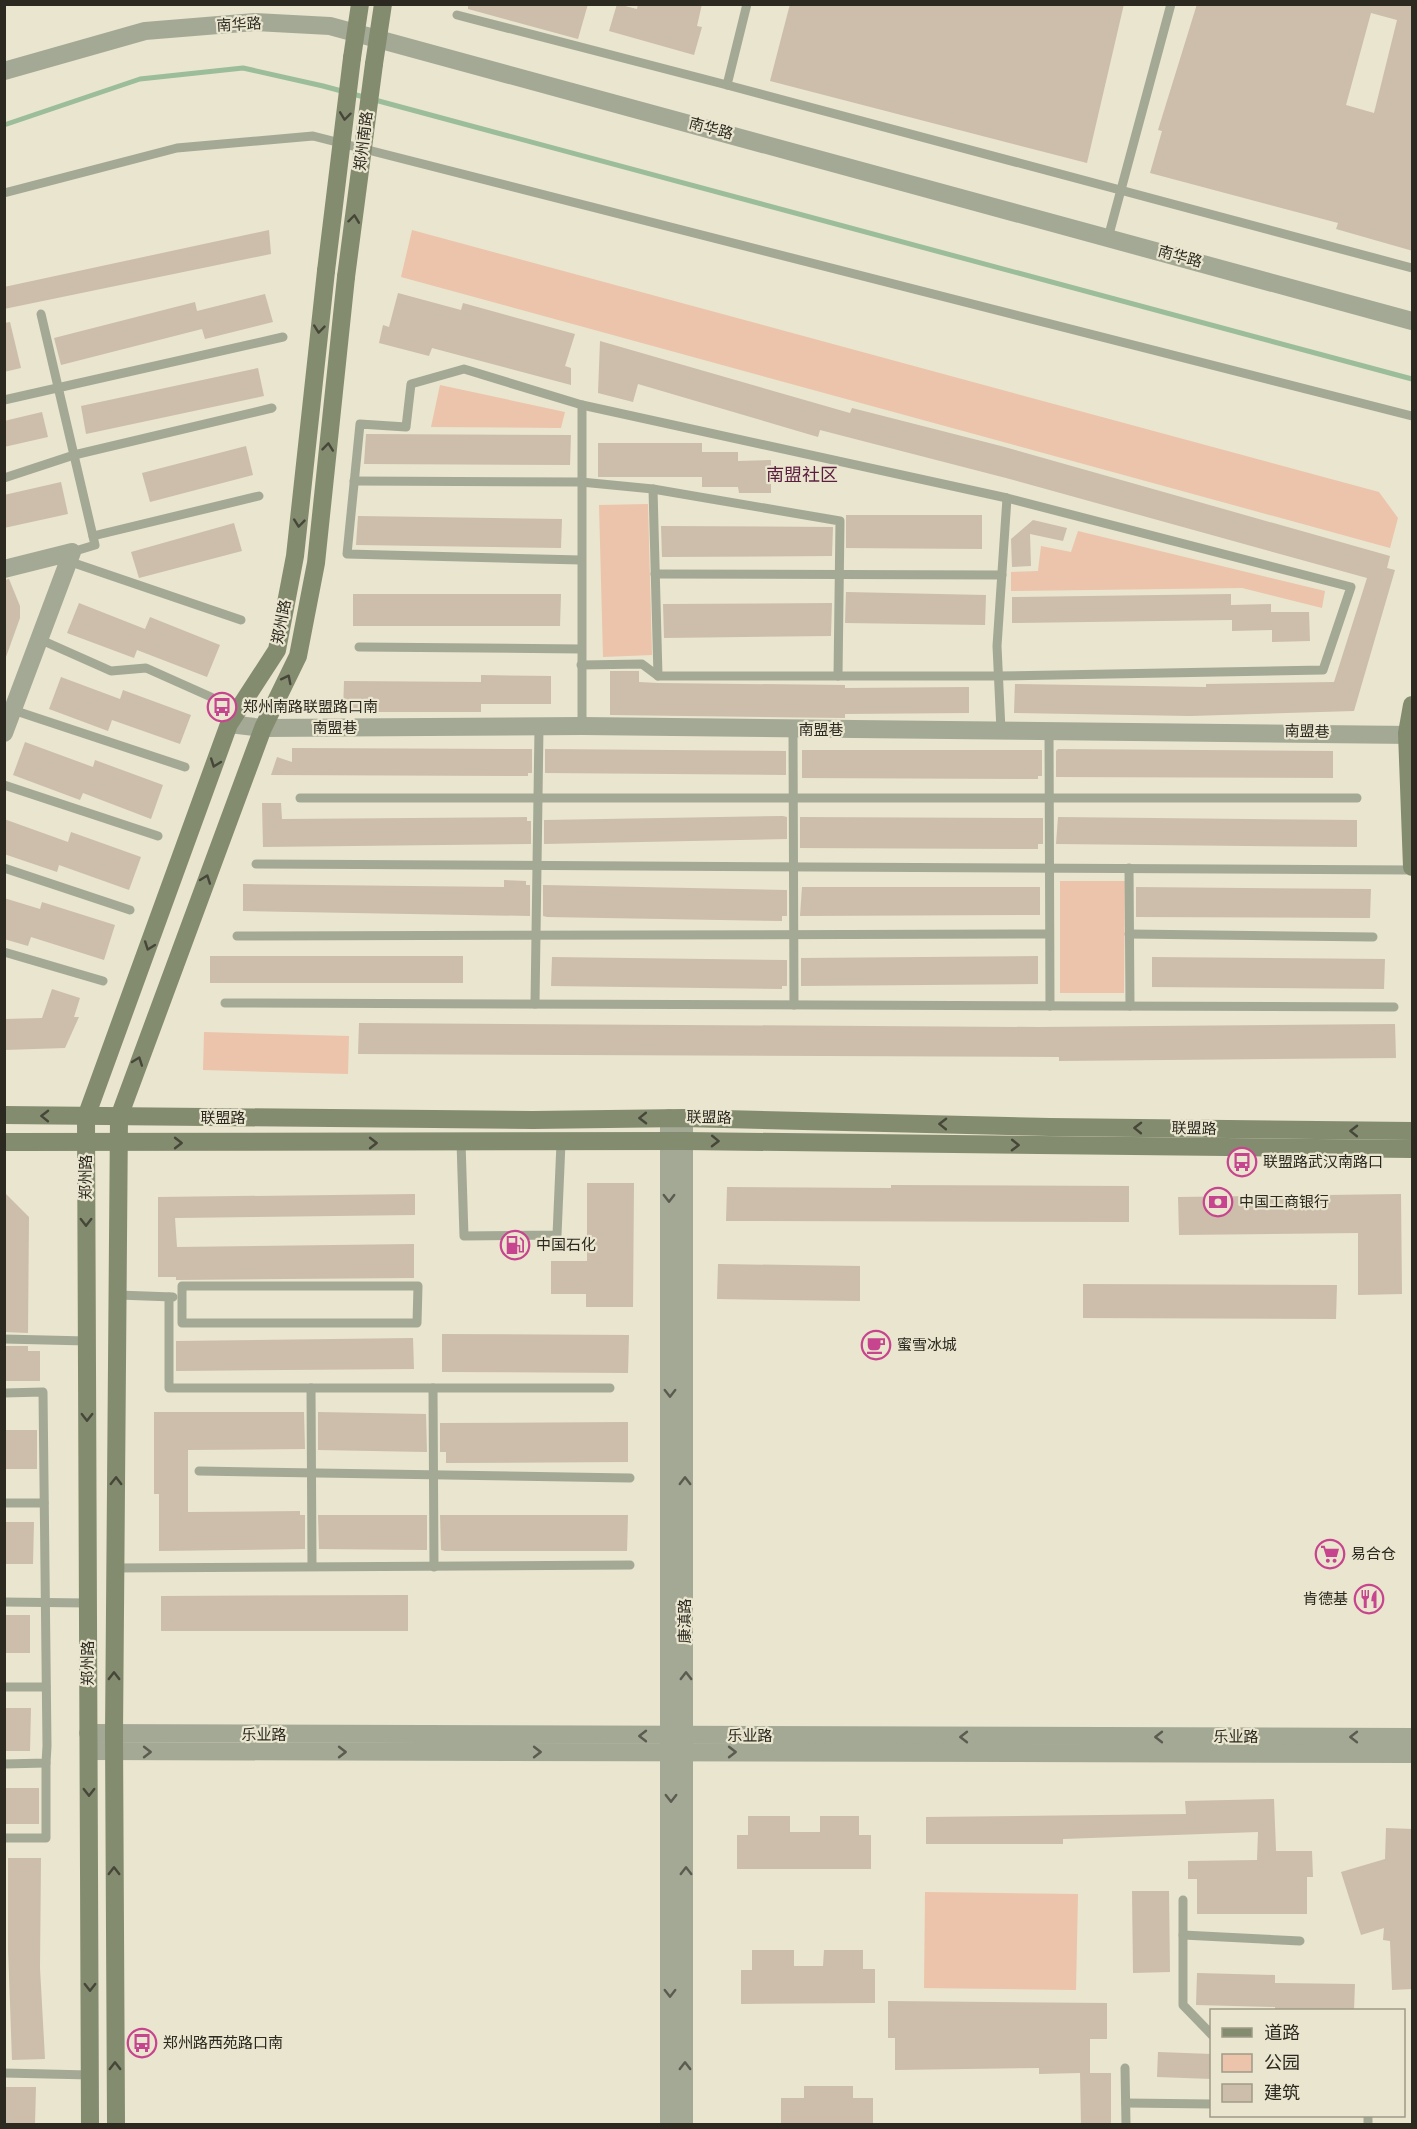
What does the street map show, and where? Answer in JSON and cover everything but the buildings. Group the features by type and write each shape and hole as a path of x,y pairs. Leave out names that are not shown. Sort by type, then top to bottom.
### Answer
{"street":[{"name":"郑州南路","path":"326,271 360,4"},
{"name":"郑州南路","path":"346,278 383,4"},
{"name":"南华路","path":"4,71 145,31 255,22 330,26 1413,321"},
{"name":"郑州路","path":"90,2124 86,1116 229,724 277,650 295,556 326,271"},
{"name":"郑州路","path":"116,2124 114,1743 119,1117 262,728 298,656 316,563 346,278"},
{"path":"4,569 70,556"},
{"path":"4,733 70,556"},
{"path":"1413,705 1410,734 1413,869"},
{"name":"南盟巷","path":"229,724 262,728 582,726 793,730 1410,734"},
{"name":"联盟路","path":"4,1115 533,1120 676,1118 1050,1127 1413,1131"},
{"name":"康滇路","path":"676,1118 678,1744 684,2124"},
{"name":"联盟路","path":"4,1142 561,1143 676,1141 1413,1149"},
{"name":"乐业路","path":"88,1742 678,1744 1413,1737"},
{"name":"康滇路","path":"669,2124 678,1744"},
{"name":"乐业路","path":"678,1744 1413,1754"}],"lane":[{"path":"727,85 747,4"},
{"path":"1108,238 1171,4"},
{"path":"457,15 1413,268"},
{"path":"4,193 177,148 313,136 1413,416"},
{"path":"41,314 95,545 70,556"},
{"path":"4,400 283,337"},
{"path":"581,560 347,554 360,424 406,427 411,384 464,369 582,405 1007,498 1351,587 1323,670 998,676 658,676 642,664 581,665"},
{"path":"582,405 582,726"},
{"path":"4,478 74,454 272,408"},
{"path":"354,482 581,482 653,489 840,521 838,676"},
{"path":"653,489 658,676"},
{"path":"93,536 259,496"},
{"path":"1001,730 997,646 1007,498"},
{"path":"70,556 241,620"},
{"path":"655,574 1002,575"},
{"path":"39,639 111,671 146,668 211,697"},
{"path":"359,647 581,649"},
{"path":"13,711 185,766"},
{"path":"535,1004 539,728"},
{"path":"793,730 794,1005"},
{"path":"1049,730 1050,1006"},
{"path":"4,785 158,836"},
{"path":"300,798 1357,798"},
{"path":"256,864 1413,869"},
{"path":"4,868 130,910"},
{"path":"1129,868 1131,1006"},
{"path":"237,936 1049,934"},
{"path":"1129,934 1373,937"},
{"path":"4,951 103,981"},
{"path":"225,1003 1394,1007"},
{"path":"461,1142 464,1236 557,1235 561,1143"},
{"path":"182,1286 418,1286 417,1323 182,1323 182,1298 182,1286"},
{"path":"118,1295 182,1298"},
{"path":"169,1297 169,1388 610,1388"},
{"path":"4,1339 87,1341"},
{"path":"311,1388 312,1566"},
{"path":"433,1388 434,1567"},
{"path":"4,1393 43,1392 46,1687 46,1838 4,1838"},
{"path":"199,1471 630,1478"},
{"path":"4,1503 44,1503"},
{"path":"115,1568 630,1565"},
{"path":"4,1602 87,1603"},
{"path":"4,1687 46,1687"},
{"path":"4,1764 46,1763"},
{"path":"1183,1900 1183,2005 1210,2033"},
{"path":"1183,1935 1300,1941"},
{"path":"1125,2068 1126,2124"},
{"path":"4,2073 90,2075"},
{"path":"1126,2103 1210,2104"}],"green space":[{"path":"412,230 1379,492 1398,518 1390,548 401,277"},
{"path":"440,385 565,412 561,428 431,427"},
{"path":"648,504 652,655 603,657 599,505"},
{"path":"1078,531 1325,591 1322,608 1242,588 1011,591 1011,572 1038,571 1041,546 1071,552"},
{"path":"1060,881 1125,881 1124,993 1060,993"},
{"path":"204,1032 349,1036 348,1074 203,1070"},
{"path":"925,1892 1078,1894 1076,1990 924,1988"}],"waterway":[{"path":"4,125 140,79 243,68 323,86 1412,379"}],"place":[{"name":"郑州南路联盟路口南","path":"222,707"},
{"name":"联盟路武汉南路口","path":"1242,1162"},
{"name":"中国工商银行","path":"1218,1202"},
{"name":"中国石化","path":"515,1245"},
{"name":"蜜雪冰城","path":"876,1345"},
{"name":"易合仓","path":"1330,1554"},
{"name":"肯德基","path":"1369,1599"},
{"name":"郑州路西苑路口南","path":"142,2043"}],"district":[{"name":"南盟社区","path":"802,475"}]}
